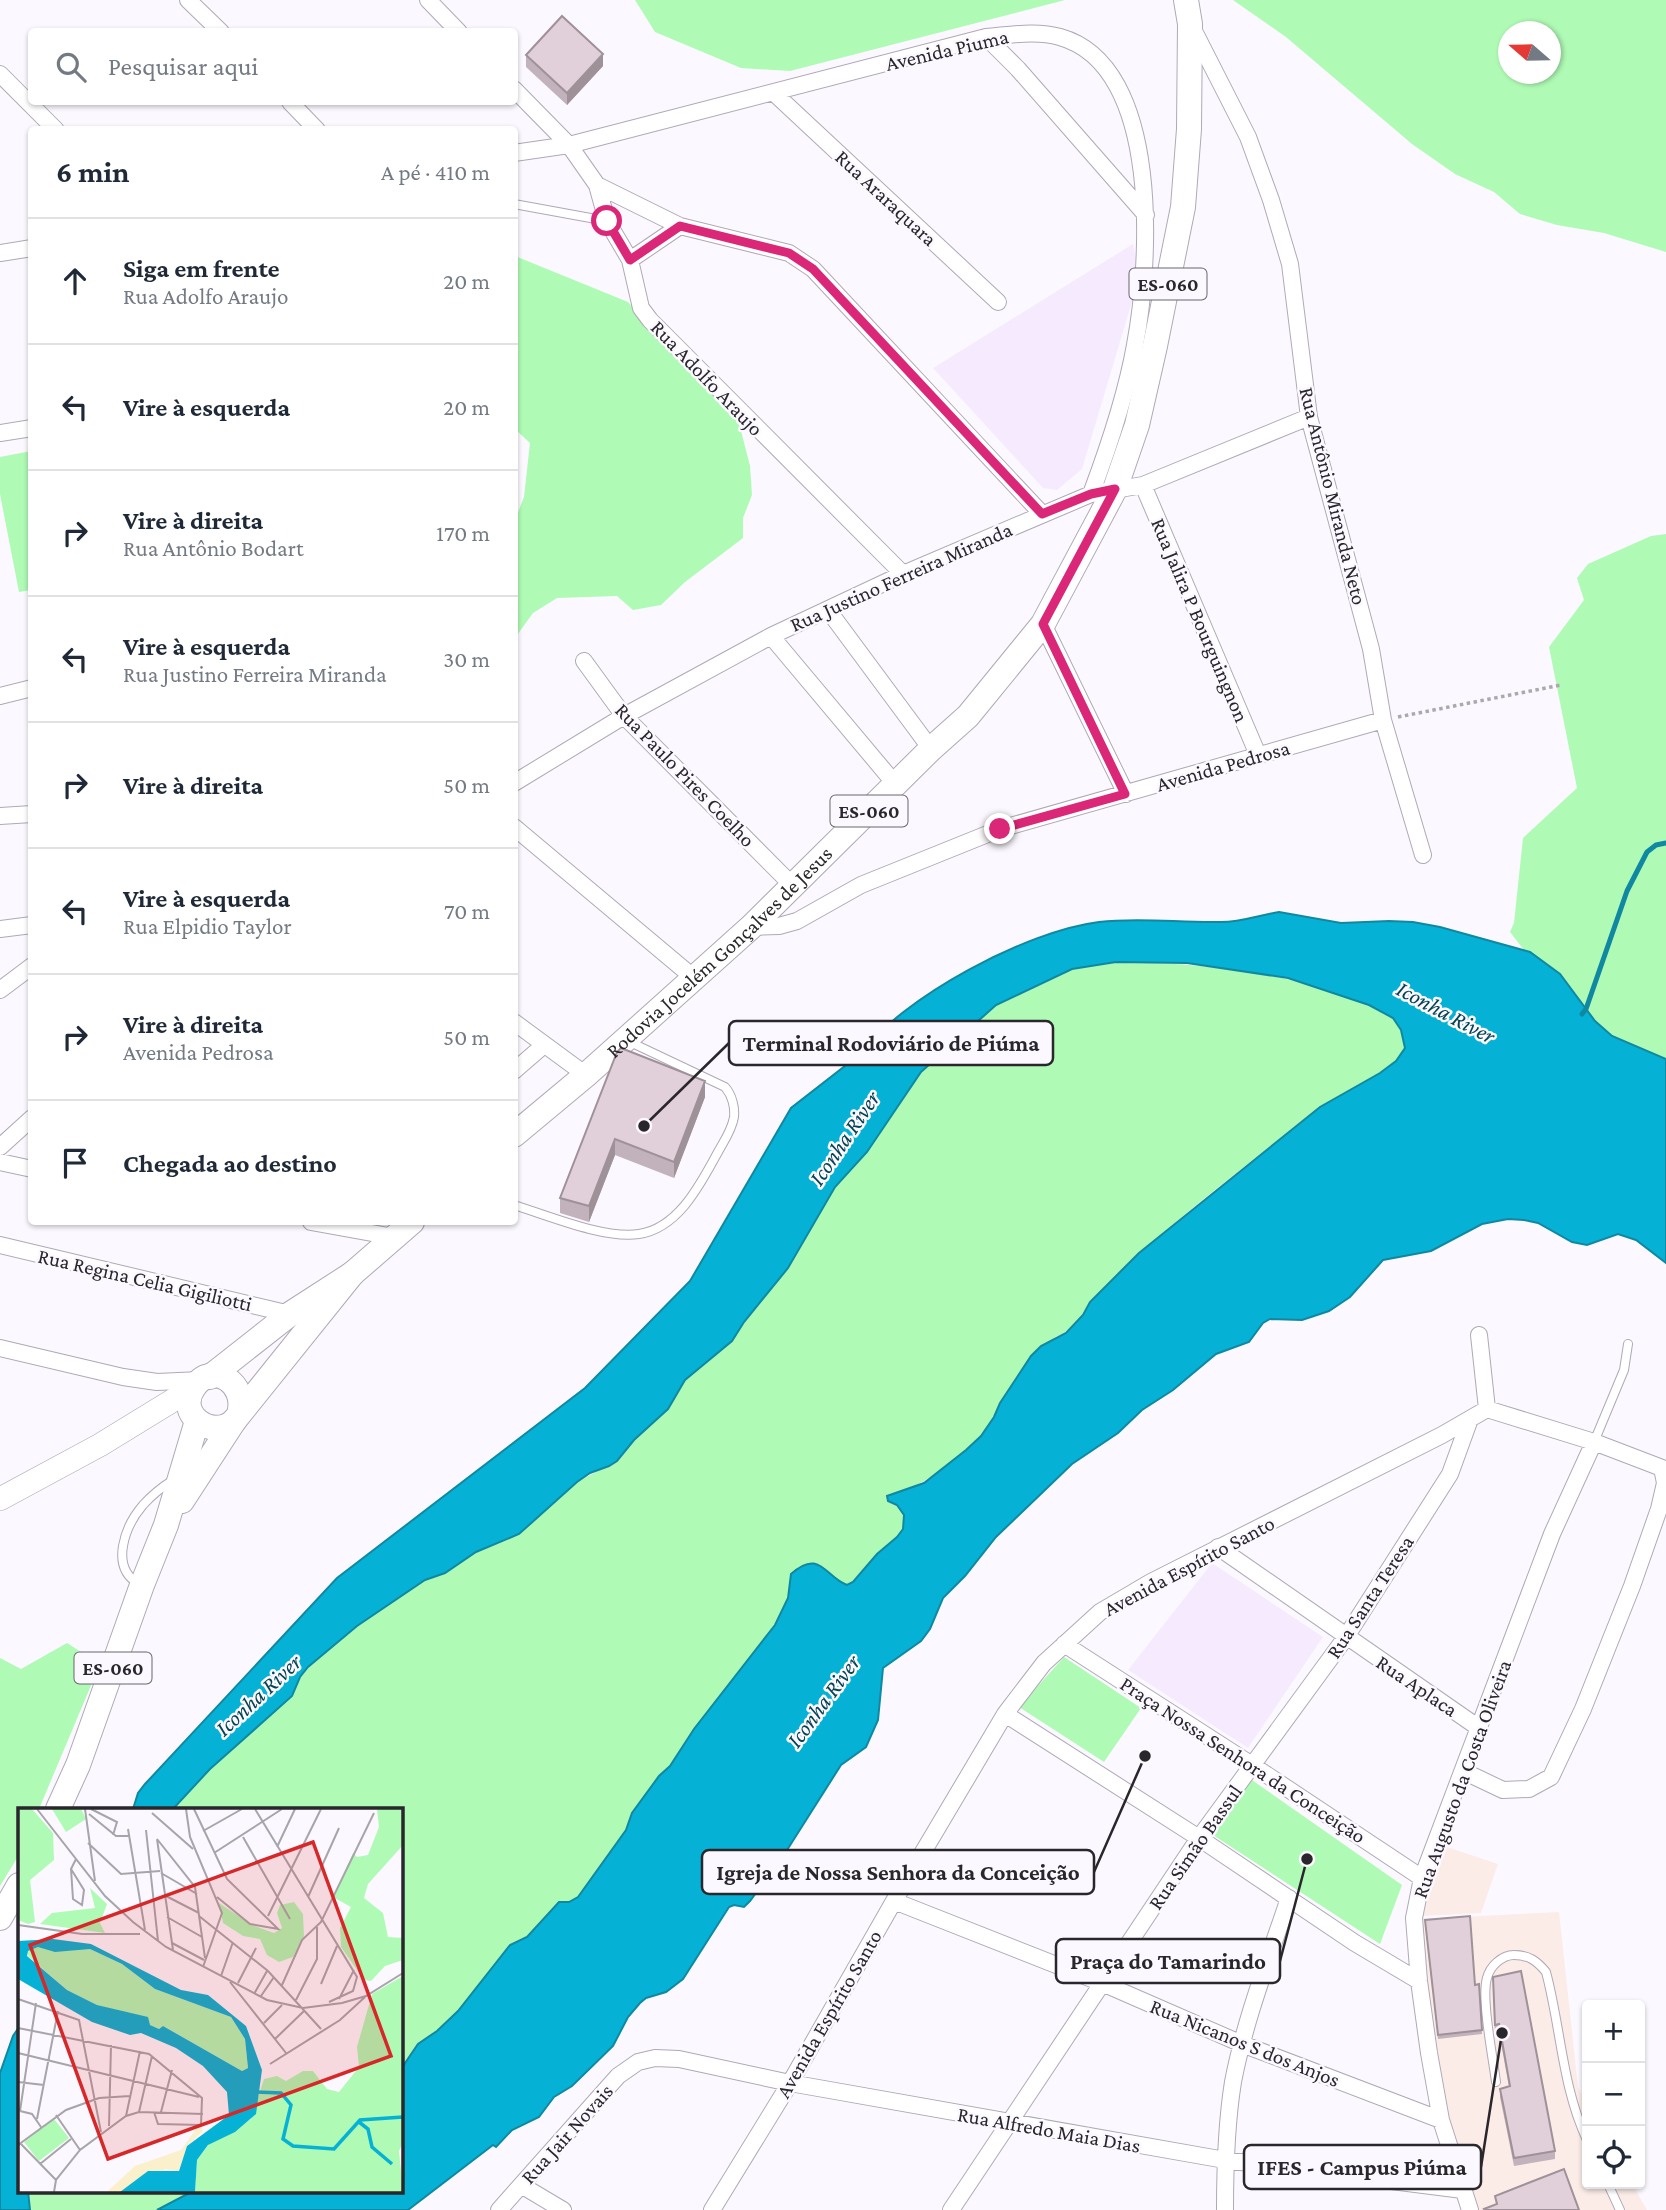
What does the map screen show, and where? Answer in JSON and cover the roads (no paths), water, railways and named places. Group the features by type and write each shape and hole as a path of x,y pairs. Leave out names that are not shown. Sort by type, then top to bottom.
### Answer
{"main road":[{"name":"Rodovia Jocelém Gonçalves de Jesus","path":"518,1132 586,1075 751,927 931,749 968,716 1043,624 1103,492 1137,425 1183,207 1189,129 1191,24 1186,0"},
{"name":"ES-060","path":"58,1808 78,1765 166,1525 182,1474 194,1418 189,1406 201,1382 290,1314 352,1274 403,1229"},
{"name":"ES-060","path":"166,1525 237,1418 352,1274"},
{"path":"0,1499 76,1458 201,1382 225,1378 232,1382 241,1397 237,1418 221,1428 212,1429 194,1418 141,1420"},
{"path":"0,1918 18,1887"}],"street":[{"path":"188,0 217,28"},
{"path":"428,0 455,28"},
{"name":"Rua Antônio Miranda Neto","path":"1191,24 1248,137 1290,264 1309,417 1371,649 1383,720 1423,855"},
{"name":"Avenida Piuma","path":"518,152 569,145 986,37 1037,33 1074,42 1111,73 1125,99 1136,142 1146,216 1146,266 1135,346 1107,452 1103,492"},
{"path":"986,37 1018,69 1146,216"},
{"path":"0,74 28,102"},
{"name":"Rua Adolfo Araujo","path":"518,93 569,145 597,185 607,221 630,260 641,308 650,320 903,574"},
{"name":"Rua Araraquara","path":"774,93 998,302"},
{"path":"31,105 52,126"},
{"path":"293,105 313,126"},
{"path":"597,185 680,226 789,253 813,269 1042,514"},
{"path":"630,260 680,226"},
{"path":"0,253 28,249"},
{"name":"Rua Justino Ferreira Miranda","path":"518,781 624,716 771,636 903,574 1042,514 1103,492 1143,485 1309,417"},
{"path":"0,433 28,429"},
{"name":"Rua Jalira P Bourguingnon","path":"1143,485 1258,755"},
{"path":"828,610 931,749"},
{"path":"1043,624 1125,794"},
{"path":"771,636 895,785"},
{"name":"Rua Paulo Pires Coelho","path":"584,661 624,716 792,885"},
{"path":"0,696 28,689"},
{"name":"Avenida Pedrosa","path":"751,927 779,926 797,921 861,885 1000,829 1383,720"},
{"path":"0,816 28,814"},
{"path":"518,830 694,978"},
{"path":"0,929 28,926"},
{"path":"0,990 28,969"},
{"path":"518,1025 586,1075"},
{"path":"518,1034 540,1041"},
{"path":"518,1066 540,1041"},
{"path":"0,1147 28,1122"},
{"path":"0,1162 28,1168"},
{"path":"354,1225 403,1229"},
{"name":"Rua Regina Celia Gigiliotti","path":"0,1245 290,1314"},
{"path":"1463,1771 1503,1790 1529,1789 1551,1777 1583,1709 1636,1573 1659,1509 1665,1483 1662,1468 1594,1442 1487,1409 1479,1335"},
{"path":"0,1348 123,1377 157,1382 201,1382"},
{"name":"Avenida Espírito Santo","path":"712,2210 790,2083 1005,1714 1024,1687 1064,1644 1100,1612 1151,1582 1334,1491 1487,1409"},
{"name":"Rua Santa Teresa","path":"1252,1765 1346,1637 1450,1474 1470,1419"},
{"name":"Rua Augusto da Costa Oliveira","path":"1469,2210 1441,2120 1419,1981 1414,1918 1422,1878 1552,1534 1594,1442"},
{"name":"Rua Aplaca","path":"1218,1547 1479,1728"},
{"name":"Praça Nossa Senhora da Conceição","path":"1064,1644 1422,1878"},
{"path":"1005,1714 1199,1838 1355,1943 1419,1981"},
{"name":"Rua Simão Bassul","path":"951,2210 1199,1838 1252,1765"},
{"path":"1225,2210 1224,2160 1228,2116 1242,2044 1289,1898"},
{"name":"Rua Nicanos S dos Anjos","path":"894,1901 1102,1983 1242,2044 1441,2120"},
{"name":"Rua Alfredo Maia Dias","path":"638,2062 655,2058 678,2059 790,2083 1224,2160 1463,2190"},
{"name":"Rua Jair Novais","path":"499,2210 618,2076 638,2062"},
{"path":"521,2185 563,2210"}],"lane":[{"path":"518,205 607,221"},
{"path":"518,1206 620,1236 643,1233 662,1225 682,1208 699,1187 734,1117 731,1094 725,1087 624,1040"},
{"path":"1594,1442 1624,1370 1628,1344"},
{"path":"142,1585 131,1580 122,1567 122,1550 127,1534 141,1507 157,1491 182,1474"},
{"path":"1496,2081 1485,1998 1487,1977 1497,1962 1507,1955 1523,1955 1535,1960 1546,1972 1565,2073 1582,2127"},
{"path":"1610,2189 1620,2210"}],"water":[{"name":"Iconha River","path":"1279,912 1341,923 1413,922 1530,952 1560,974 1595,1021 1612,1036 1666,1059 1666,1263 1636,1240 1618,1234 1587,1245 1572,1242 1538,1223 1508,1219 1482,1224 1431,1251 1383,1260 1350,1297 1329,1311 1302,1320 1270,1319 1263,1323 1249,1342 1216,1354 1173,1390 1142,1410 1118,1433 1072,1464 996,1537 965,1576 943,1598 930,1629 921,1641 883,1668 878,1720 866,1747 841,1765 782,1858 750,1901 744,1907 729,1907 683,1979 666,1992 646,1998 640,2003 628,2017 613,2046 572,2086 554,2097 539,2117 512,2130 496,2147 493,2145 408,2210 157,2210 191,2192 402,2192 402,2068 418,2044 458,2011 510,1945 527,1937 559,1902 569,1902 578,1897 626,1830 632,1813 775,1625 788,1598 791,1574 801,1567 816,1564 847,1585 853,1582 903,1529 904,1515 897,1505 888,1501 887,1496 924,1483 981,1436 1031,1356 1041,1346 1066,1333 1083,1315 1090,1302 1139,1253 1320,1107 1396,1061 1405,1048 1401,1030 1393,1018 1369,1005 1288,978 1187,963 1116,962 1072,969 996,1005 921,1072 867,1152 835,1187 788,1268 732,1341 685,1380 668,1409 634,1440 617,1461 577,1482 519,1534 476,1552 445,1573 425,1580 357,1626 308,1667 300,1677 292,1696 210,1769 174,1808 133,1808 138,1793 145,1784 337,1578 585,1388 690,1281 791,1108 859,1055 905,1011 968,970 1037,938 1070,928 1114,921 1243,920"},
{"path":"18,2028 18,2192 28,2192 30,2210 0,2210 0,2073"}],"waterway":[{"path":"1582,1014 1627,891 1647,852 1656,845 1666,843"}],"place":[{"name":"Terminal Rodoviário de Piúma","path":"644,1126"},
{"name":"Igreja de Nossa Senhora da Conceição","path":"1145,1756"},
{"name":"Praça do Tamarindo","path":"1307,1859"},
{"name":"IFES - Campus Piúma","path":"1502,2033"}]}
